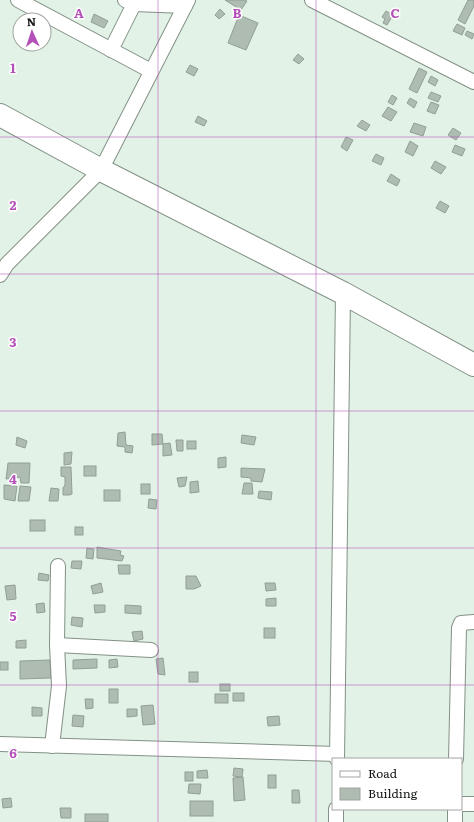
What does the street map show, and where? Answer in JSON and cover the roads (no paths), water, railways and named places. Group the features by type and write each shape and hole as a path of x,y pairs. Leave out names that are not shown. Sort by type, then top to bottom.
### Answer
{"main road":[{"path":"0,115 101,170 344,293 474,364"}],"street":[{"path":"18,0 38,5 112,50 151,71"},
{"path":"312,0 474,82"},
{"path":"2,266 101,170 186,3 130,2 112,50"},
{"path":"0,744 337,757 344,293"},
{"path":"52,746 60,686 57,646 58,566"},
{"path":"456,758 459,628 461,623 474,622"},
{"path":"57,646 151,650"},
{"path":"462,804 474,804"},
{"path":"336,810 336,822"},
{"path":"455,810 455,822"}]}
